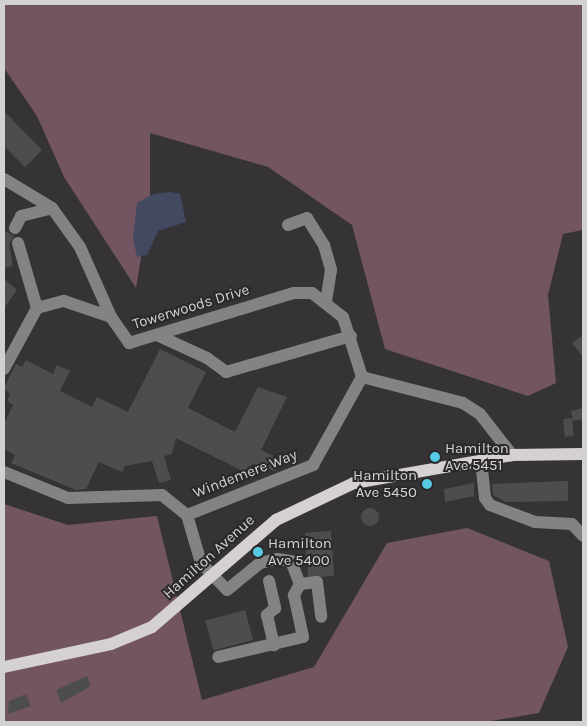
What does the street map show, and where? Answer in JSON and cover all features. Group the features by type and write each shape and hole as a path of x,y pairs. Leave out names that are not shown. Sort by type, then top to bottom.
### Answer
{"main road":[{"name":"Hamilton Avenue","path":"4,667 132,636 170,614 209,576 276,520 324,495 389,474 512,455 583,454"}],"street":[{"name":"Towerwoods Drive","path":"4,179 52,208 80,247 111,317 129,343 294,293 312,293 326,301 343,316 351,336 362,377"},
{"path":"15,228 21,216 36,215 52,208"},
{"path":"288,225 307,218 324,245 331,270 326,301"},
{"path":"4,369 37,308 18,242"},
{"path":"37,308 64,301 111,317"},
{"path":"157,335 207,358 226,372 351,336"},
{"path":"362,377 463,403 480,414 512,455"},
{"name":"Windemere Way","path":"209,576 192,545 187,515 313,465 362,377"},
{"path":"481,460 485,498 490,505 535,522 572,524 583,536"},
{"path":"4,472 81,500 162,495 187,515"},
{"path":"209,576 226,590 260,563 285,559 294,565 300,584 294,595 303,637 274,646 218,658"},
{"path":"269,581 275,608 267,615 274,646"},
{"path":"300,584 316,582 321,617"}],"shaded area":[{"path":"4,4 583,4 583,230 563,234 548,295 556,383 528,396 385,349 352,225 268,167 150,133 150,202 136,288 64,177 37,116 4,68"},
{"path":"4,504 68,525 157,516 202,700 314,667 387,543 467,528 549,561 568,647 539,713 485,722 4,722"}],"water":[{"path":"171,192 180,194 186,222 158,231 147,255 137,257 133,238 137,203 153,194"}],"building":[{"path":"4,111 42,150 25,167 4,146"},
{"path":"4,230 14,236 9,244 13,266 4,268"},
{"path":"4,279 17,290 4,308"},
{"path":"583,335 583,357 572,343"},
{"path":"160,349 206,372 188,408 235,432 258,387 287,397 261,450 281,460 275,471 253,464 243,471 176,438 172,454 164,456 171,480 159,483 152,461 125,466 122,472 99,462 86,489 76,490 11,463 15,455 4,449 4,424 13,405 7,401 10,394 4,388 16,364 22,367 26,360 53,374 57,365 70,371 60,391 92,407 97,397 128,412"},
{"path":"583,408 583,419 573,421 571,411"},
{"path":"572,418 574,436 565,437 563,419"},
{"path":"568,481 568,501 506,502 493,495 492,484"},
{"path":"474,483 474,496 445,502 444,489"},
{"path":"370,508 376,511 379,517 376,523 370,526 364,523 361,517 364,511"},
{"path":"331,531 334,576 308,578 305,533"},
{"path":"245,610 253,640 213,651 205,621"},
{"path":"87,676 91,686 61,703 56,690"},
{"path":"26,694 31,706 8,714 9,701"}],"place":[{"name":"Hamilton Ave 5451","path":"435,457"},
{"name":"Hamilton Ave 5450","path":"427,484"},
{"name":"Hamilton Ave 5400","path":"258,552"}]}
